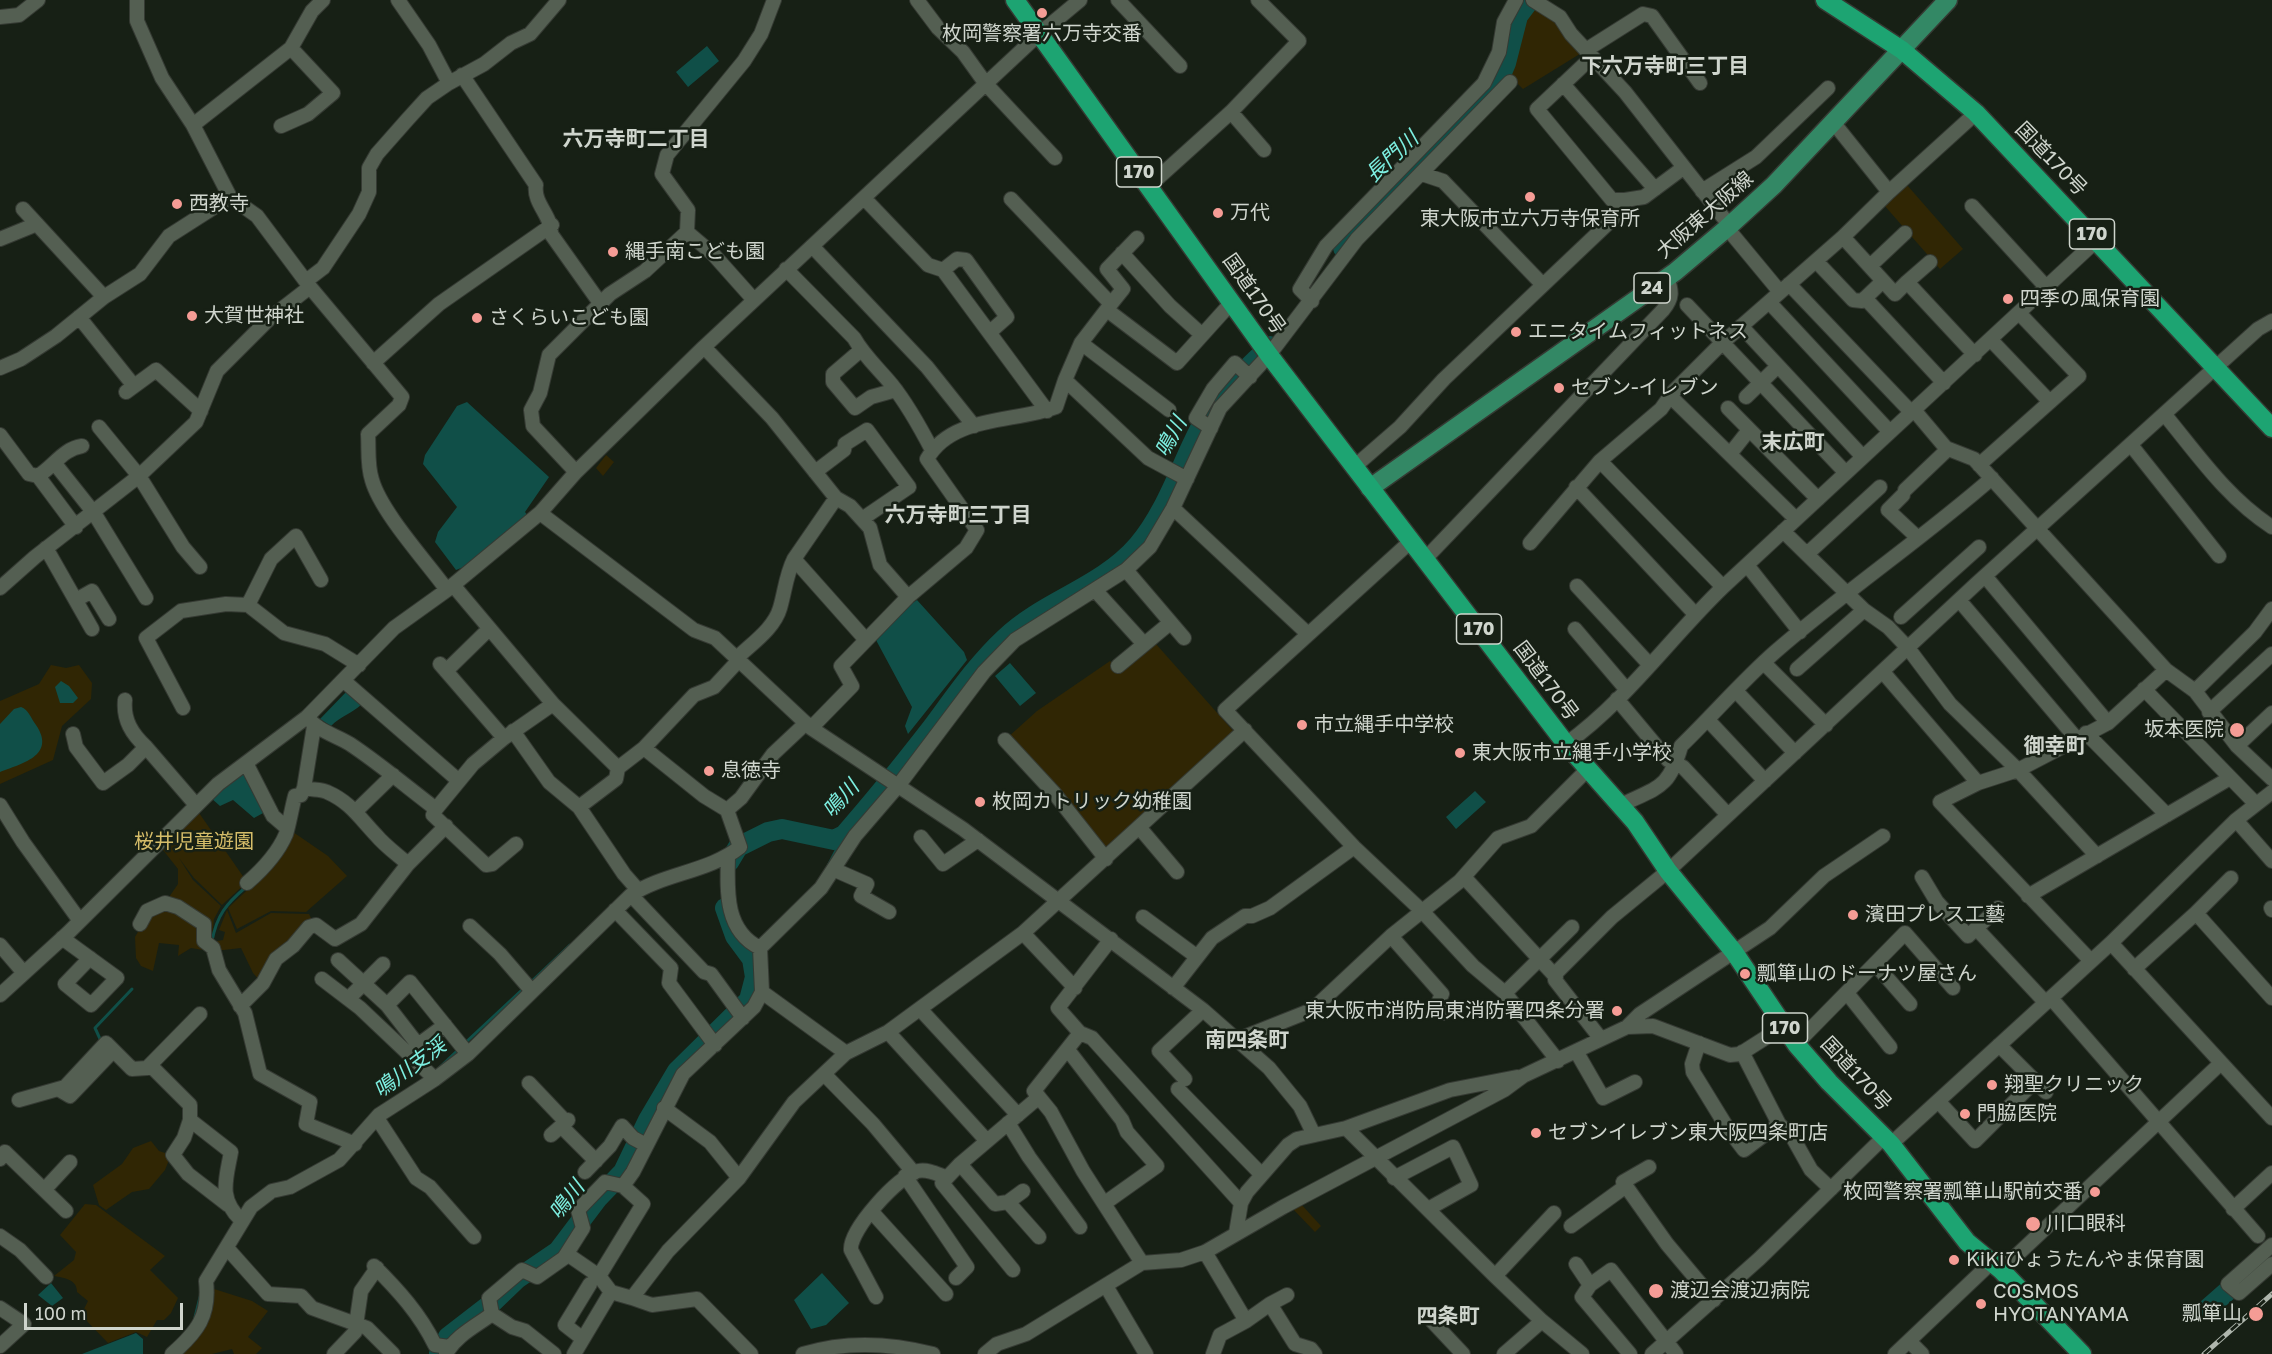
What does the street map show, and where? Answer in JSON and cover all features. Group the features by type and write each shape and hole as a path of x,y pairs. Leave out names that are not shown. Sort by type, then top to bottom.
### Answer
{"highway":[{"name":"国道170号","path":"1016,0 1038,34 1266,350 1566,744 1641,830 1668,871 1734,952 1796,1044 1829,1082 1887,1140 1966,1242 2077,1352"},
{"name":"国道170号","path":"1825,0 1902,50 1976,113 2272,428"}],"main road":[{"name":"大阪東大阪線","path":"1370,488 1667,277 1729,227 1774,184 1948,0"}],"street":[{"path":"0,17 19,15 38,0"},
{"path":"137,0 137,21 162,78 193,125 230,197 257,216 308,284 402,398 399,405 368,434 369,468 372,482 386,507 450,588 489,629 553,704 618,768"},
{"path":"193,125 291,48 303,25 323,0"},
{"path":"398,0 429,45 449,83"},
{"path":"0,588 46,548 139,476 196,422 217,371 323,268 359,214 369,192 369,168 377,154 428,98 462,75 484,64 511,43 531,34 559,0"},
{"path":"576,472 533,426 531,410 540,393 549,355 612,292 645,271 687,232 688,210 662,174 667,155 744,61 761,34 774,0"},
{"path":"917,0 938,28 963,52 986,84 1055,158"},
{"path":"0,995 80,921 196,805 246,763 311,721 344,681 394,628 450,588 540,513 576,472 786,269 1038,34 1080,0"},
{"path":"1118,0 1180,66"},
{"path":"1149,186 1231,112 1299,41 1258,0"},
{"path":"1312,300 1300,289 1326,246 1484,84 1499,52 1504,22 1516,0"},
{"path":"1533,0 1560,17 1571,34 1625,92 1729,227 1785,288 1948,449 1974,459 1980,465 2166,670 2195,691 2237,746 2272,779"},
{"path":"1683,168 1644,197 1612,200 1537,109 1589,54 1642,14 1652,16 1700,83"},
{"path":"281,126 308,114 333,93 291,48"},
{"path":"462,75 536,185 534,195 552,225 551,234 600,303"},
{"path":"757,946 821,888 894,783 984,672 1015,640 1126,570 1150,547 1173,508 1220,408 1250,377 1266,350 1312,300 1357,239 1510,82"},
{"path":"1563,84 1654,189"},
{"path":"1702,191 1756,157 1828,88"},
{"path":"1231,112 1264,150"},
{"path":"1530,543 1600,461 1636,433 1721,344 1843,237 1976,113"},
{"path":"1833,122 1889,192"},
{"path":"1422,174 1443,181 1542,284"},
{"path":"0,368 21,359 104,297 140,274 169,236 230,197"},
{"path":"864,198 928,265 943,270 1047,411"},
{"path":"1011,200 1109,307 1177,363 1232,302"},
{"path":"1354,467 1400,427 1444,379 1620,212 1625,200"},
{"path":"1972,206 2047,288"},
{"path":"23,209 104,297"},
{"path":"0,239 37,224"},
{"path":"373,363 439,304 552,225"},
{"path":"687,232 713,254 754,300"},
{"path":"1870,266 1905,233"},
{"path":"728,810 741,798 773,754 852,686 841,666 908,597 966,548 977,530 927,459 932,450 951,433 1056,407 1081,343 1123,289 1107,269 1137,237"},
{"path":"1843,237 1895,294 1930,262"},
{"path":"1566,744 1595,723 1695,614 1723,587 2020,314 2097,240"},
{"path":"812,246 927,367 974,426"},
{"path":"1122,253 1170,306 1201,334"},
{"path":"943,270 957,259 966,260 1007,317 990,332"},
{"path":"1816,261 1853,300 1862,301 1883,281"},
{"path":"786,269 854,338 861,350 896,390 912,412 932,450"},
{"path":"1426,558 1663,310 1669,302 1672,290 1667,277"},
{"path":"1907,282 1975,355"},
{"path":"1865,298 1944,383"},
{"path":"1769,302 1890,432"},
{"path":"1687,305 1721,344 1846,473"},
{"path":"1980,465 2079,376 2020,314"},
{"path":"79,317 130,389 156,370 201,411"},
{"path":"1601,1039 1555,980 1556,973 1612,917 1668,871 2037,528 2217,369 2258,329 2272,321"},
{"path":"1742,326 1863,457"},
{"path":"1991,340 2050,402"},
{"path":"1081,343 1169,410"},
{"path":"704,347 772,418 836,498 850,506 870,528 880,565 908,597"},
{"path":"861,350 833,374 833,382 855,408 870,397 896,390"},
{"path":"1211,428 1196,418 1213,389 1235,363 1250,377"},
{"path":"1746,397 1778,366"},
{"path":"1065,380 1148,458 1187,479"},
{"path":"1670,396 1796,519"},
{"path":"1728,408 1818,499"},
{"path":"2165,415 2232,496 2250,513 2272,527"},
{"path":"99,427 139,476 183,548 200,567"},
{"path":"815,472 844,450 845,444 867,430 909,487 862,519"},
{"path":"1730,454 1749,430"},
{"path":"0,435 29,474 38,476 76,527"},
{"path":"2131,445 2219,555"},
{"path":"38,476 56,465 70,448 82,446"},
{"path":"1918,538 1888,510 1948,449"},
{"path":"1600,461 1723,587"},
{"path":"56,465 94,513 146,598"},
{"path":"1621,805 1657,790 1665,783 1676,763 1681,746 1764,663 1846,592 1936,527 1992,478"},
{"path":"1576,487 1695,614"},
{"path":"1807,554 1880,488"},
{"path":"579,807 616,779 618,768 644,748 694,695 714,687 771,626 779,610 786,575 794,559 836,498"},
{"path":"1173,508 1308,634"},
{"path":"540,513 694,630 715,638 809,725 978,840 1203,1010 1239,1039 1293,1095 1314,1135"},
{"path":"1783,531 1864,610 1888,627 1908,648 1950,704 2018,770 2097,856"},
{"path":"248,605 271,559 296,536 321,580"},
{"path":"1410,542 1225,710 1354,847 1422,911 1473,966 1505,993 1558,1061"},
{"path":"1901,617 1979,547"},
{"path":"46,548 92,629"},
{"path":"794,559 866,640"},
{"path":"1747,565 1800,632"},
{"path":"1958,565 1980,580 2108,723"},
{"path":"1126,570 1184,638"},
{"path":"1577,586 1649,664"},
{"path":"1095,590 1144,644"},
{"path":"76,600 92,591 109,620"},
{"path":"1959,600 2081,736 2167,815"},
{"path":"183,708 146,638 181,611 226,604 248,605 284,633 325,644 359,665"},
{"path":"2195,691 2254,632 2272,609"},
{"path":"1797,669 1864,610"},
{"path":"1118,666 1170,623"},
{"path":"489,629 443,668 509,734 549,782 579,807 634,889 704,972 711,974 739,1014"},
{"path":"1575,629 1668,760 1683,767 1728,815"},
{"path":"2209,712 2272,654"},
{"path":"1764,663 1826,725"},
{"path":"2091,961 1940,802 1978,783 2018,770 2108,723 2166,670"},
{"path":"1883,672 1978,783"},
{"path":"344,681 459,781"},
{"path":"2144,689 2255,803"},
{"path":"1736,691 1795,753"},
{"path":"125,700 124,713 127,722 196,805"},
{"path":"516,844 492,864 486,865 433,815 459,781 509,734 553,704"},
{"path":"2237,746 2272,713"},
{"path":"1708,720 1765,781"},
{"path":"311,721 347,743 436,809"},
{"path":"247,883 268,865 287,832 286,828 295,796 301,795 304,788 311,721"},
{"path":"632,1299 668,1251 739,1178 794,1102 846,1053 888,1032 1023,933 1061,901 1245,730"},
{"path":"73,734 76,747 103,783 128,765 146,747"},
{"path":"1005,740 1054,792 1106,859"},
{"path":"172,1354 198,1329 208,1293 206,1281 227,1248 240,1213 272,1191 289,1187 327,1169 350,1142 377,1118 432,1076 467,1053 528,986 615,910 634,889 727,860 740,847 728,810 704,796 644,748"},
{"path":"246,763 273,816 286,828"},
{"path":"1239,1039 1312,1010 1391,936 1464,877 1498,838 1531,826 1587,770"},
{"path":"357,810 393,776"},
{"path":"2028,896 2230,778"},
{"path":"304,788 323,790 345,801 357,810 376,836 408,864"},
{"path":"1652,1354 1714,1300 1831,1189 1887,1140 1938,1101 2000,1045 2111,943 2236,820 2272,792"},
{"path":"0,805 23,842 80,921"},
{"path":"2236,820 2272,861"},
{"path":"240,1006 263,983 276,959 293,946 309,927 316,925 335,939 361,924 408,864 446,826"},
{"path":"1139,827 1178,872"},
{"path":"1236,1233 1241,1203 1262,1174 1288,1145 1297,1139 1346,1128 1450,1090 1523,1076 1627,1027 1640,1014 1770,928 1824,876 1883,836"},
{"path":"921,837 943,864 978,840"},
{"path":"1173,988 1212,938 1245,916 1252,916 1270,909 1354,847"},
{"path":"727,860 727,894 732,919 745,941 757,946"},
{"path":"835,870 867,884 861,896 889,912"},
{"path":"1464,877 1556,977"},
{"path":"1922,877 1937,902 1968,936 1998,908"},
{"path":"2134,969 2231,878"},
{"path":"140,924 147,911 165,903 178,907 204,924 219,970 250,1028 260,1074 270,1082 309,1102 306,1124 350,1142"},
{"path":"615,910 671,968 669,983 712,1042"},
{"path":"2196,913 2272,998"},
{"path":"1143,917 1196,956"},
{"path":"470,926 500,954 528,986"},
{"path":"1505,993 1572,927"},
{"path":"1976,928 2048,1001 2158,1120 2258,1236"},
{"path":"1023,933 1075,988"},
{"path":"1796,1044 1905,933 1953,988"},
{"path":"1391,936 1442,994 1438,1003 1443,1013"},
{"path":"62,938 90,958"},
{"path":"1112,939 1058,1008 1080,1033 1092,1038 1241,1203"},
{"path":"2111,943 2272,1118"},
{"path":"0,945 24,973"},
{"path":"623,1186 642,1142 683,1074 739,1014 754,1007 762,992 757,946"},
{"path":"338,960 387,1005 418,1045 445,1025"},
{"path":"349,998 362,982 383,964"},
{"path":"1875,964 1910,1004"},
{"path":"322,980 349,998 432,1076"},
{"path":"387,1005 410,982 467,1053"},
{"path":"762,992 846,1053"},
{"path":"1847,993 1890,1047"},
{"path":"920,1009 1013,1119 1029,1157 1080,1227"},
{"path":"1203,1010 1159,1051 1181,1084 1262,1174"},
{"path":"19,1100 65,1087 106,1043 132,1069 139,1071 150,1065 200,1014"},
{"path":"1627,1027 1653,1026 1730,1055 1742,1052 1784,1026"},
{"path":"888,1032 987,1140"},
{"path":"1080,1033 1034,1091 1051,1112 1083,1171 1142,1263"},
{"path":"1699,1043 1692,1064 1693,1072 1728,1129 1744,1150 1779,1124"},
{"path":"2000,1045 2046,1092"},
{"path":"1068,1050 1122,1120 1127,1132 1157,1166 1105,1203"},
{"path":"1576,1051 1603,1098 1635,1082"},
{"path":"1742,1052 1779,1124 1792,1138 1811,1170 1831,1189"},
{"path":"1895,1354 2222,1063"},
{"path":"150,1065 190,1105 190,1120 184,1138 173,1155 188,1174 240,1213"},
{"path":"825,1075 873,1124 910,1174 967,1267 956,1278"},
{"path":"985,1354 997,1344 1026,1334 1142,1263 1181,1260 1205,1252 1374,1158 1504,1090 1523,1076"},
{"path":"1938,1101 1975,1141 2035,1081"},
{"path":"529,1083 562,1125 596,1161"},
{"path":"1013,1270 944,1189 942,1183 945,1177 1039,1097"},
{"path":"664,1108 710,1142 739,1178"},
{"path":"377,1118 416,1178 430,1187 474,1237"},
{"path":"190,1120 231,1152 225,1189 240,1213"},
{"path":"585,1172 622,1126 642,1142"},
{"path":"1346,1128 1495,1276 1542,1321 1582,1354"},
{"path":"1395,1178 1453,1147 1471,1185 1428,1209"},
{"path":"2,1152 66,1211"},
{"path":"45,1190 70,1162"},
{"path":"960,1164 995,1204 1008,1202 1023,1191"},
{"path":"1649,1167 1623,1182 1667,1244 1714,1300"},
{"path":"876,1297 851,1250 850,1242 858,1227 910,1174 930,1171 945,1177"},
{"path":"2233,1209 2272,1173"},
{"path":"554,1354 525,1331 512,1327 492,1313 489,1299 522,1270 537,1277 567,1254 583,1228 578,1210 605,1182 623,1186 643,1204 565,1324 583,1339"},
{"path":"1570,1226 1626,1186"},
{"path":"1008,1202 1039,1238"},
{"path":"872,1212 946,1294"},
{"path":"1495,1276 1554,1213"},
{"path":"0,1236 20,1250 46,1277"},
{"path":"2272,1245 2234,1288 2272,1264"},
{"path":"227,1248 268,1294 301,1296 312,1308 367,1328 393,1354"},
{"path":"1205,1252 1246,1321"},
{"path":"567,1254 611,1292 652,1305 697,1299 751,1354"},
{"path":"1575,1264 1590,1285"},
{"path":"334,1354 355,1332 361,1291 375,1267 395,1287 444,1348 454,1339 465,1335 492,1313"},
{"path":"1629,1354 1582,1297 1590,1285 1611,1270 1676,1354"},
{"path":"1106,1286 1146,1354"},
{"path":"574,1354 611,1292"},
{"path":"1213,1354 1220,1335 1287,1294"},
{"path":"1270,1304 1295,1344 1311,1349 1315,1354"},
{"path":"0,1308 24,1324 0,1346"},
{"path":"1432,1321 1463,1354"},
{"path":"1504,1354 1507,1348 1542,1321"},
{"path":"1909,1341 1922,1354"},
{"path":"803,1354 834,1345 904,1348 933,1354"}],"green space":[{"path":"1533,4 1553,18 1583,52 1523,89 1510,76 1527,12"},
{"path":"1907,185 1963,249 1940,269 1884,205"},
{"path":"606,455 614,462 603,476 596,468"},
{"path":"1156,644 1235,733 1105,852 1007,738 1037,711 1110,661 1119,670"},
{"path":"51,665 66,668 79,665 92,683 91,699 62,726 53,760 0,784 0,701 39,684"},
{"name":"桜井児童遊園","path":"197,810 247,882 222,905 194,878 179,858 193,880 221,906 214,919 211,945 207,923 167,900 178,884 178,869 163,850 169,843 166,839"},
{"path":"293,832 328,856 347,876 306,912 271,911 237,929 228,908 274,865"},
{"path":"166,905 202,926 207,948 203,950 191,948 178,956 179,945 159,943 153,971 141,966 136,958 135,937 149,913"},
{"path":"227,910 236,933 271,913 309,914 312,920 261,982 253,973 241,948 215,951 217,941 223,940 225,932 219,930"},
{"path":"151,1141 159,1151 171,1155 165,1170 149,1189 132,1192 106,1210 99,1205 93,1185 122,1164 133,1148"},
{"path":"1300,1203 1321,1226 1315,1232 1292,1208"},
{"path":"85,1204 96,1205 165,1256 150,1270 178,1298 171,1313 164,1320 157,1320 147,1337 136,1332 108,1343 81,1315 88,1301 77,1292 75,1284 54,1276 74,1260 76,1252 60,1235"},
{"path":"211,1288 252,1301 268,1311 248,1337 262,1348 256,1354 234,1354 232,1349 212,1354 177,1354"}],"water":[{"path":"707,46 719,61 688,87 676,72"},
{"path":"467,402 549,477 525,512 528,516 469,565 456,570 435,542 438,532 457,507 423,464 425,455 457,406"},
{"path":"917,600 964,652 967,660 908,734 905,726 912,707 876,640 904,608"},
{"path":"1010,663 1036,693 1020,706 995,676"},
{"path":"61,681 69,686 78,698 73,703 60,703 55,687"},
{"path":"348,690 362,704 331,726 320,719"},
{"path":"21,707 28,712 36,725 42,744 39,751 26,762 0,772 0,724 14,709"},
{"path":"245,768 265,812 254,818 233,800 220,806 211,798"},
{"path":"1475,791 1486,802 1456,829 1446,817"},
{"path":"822,1273 849,1303 826,1325 811,1329 794,1300"},
{"path":"51,1283 63,1298 52,1306 38,1295"},
{"path":"136,1333 143,1339 143,1354 82,1354"}],"waterway":[{"name":"長門川","path":"1343,248 1379,202 1492,96 1506,63 1518,16 1530,0"},
{"name":"鳴川","path":"729,862 738,847 768,832 782,829 834,840 844,835 994,648 1037,613 1107,572 1138,545 1158,516 1211,410 1234,381 1270,346"},
{"path":"828,866 844,835"},
{"path":"212,941 223,911 246,887"},
{"name":"鳴川","path":"439,1354 448,1337 492,1303 517,1279 558,1251 598,1198 623,1172 648,1120 677,1071 749,1000 755,977 752,959 735,936 725,908"},
{"name":"鳴川支渓","path":"531,982 570,945"},
{"name":"鳴川支渓","path":"465,1043 524,988"},
{"path":"101,1041 95,1028 132,989"},
{"name":"鳴川支渓","path":"439,1068 458,1050"},
{"path":"2206,1310 2247,1274"},
{"name":"鳴川支渓","path":"195,1317 200,1297"}],"railway":[{"path":"2204,1354 2272,1294"}],"place":[{"name":"枚岡警察署六万寺交番","path":"1042,13"},
{"name":"東大阪市立六万寺保育所","path":"1530,197"},
{"name":"西教寺","path":"177,204"},
{"name":"万代","path":"1218,213"},
{"name":"縄手南こども園","path":"613,252"},
{"name":"四季の風保育園","path":"2008,299"},
{"name":"大賀世神社","path":"192,316"},
{"name":"さくらいこども園","path":"477,318"},
{"name":"エニタイムフィットネス","path":"1516,332"},
{"name":"セブン-イレブン","path":"1559,388"},
{"name":"市立縄手中学校","path":"1302,725"},
{"name":"坂本医院","path":"2237,730"},
{"name":"東大阪市立縄手小学校","path":"1460,753"},
{"name":"息徳寺","path":"709,771"},
{"name":"枚岡カトリック幼稚園","path":"980,802"},
{"name":"濱田プレス工藝","path":"1853,915"},
{"name":"瓢箪山のドーナツ屋さん","path":"1745,974"},
{"name":"東大阪市消防局東消防署四条分署","path":"1617,1011"},
{"name":"翔聖クリニック","path":"1992,1085"},
{"name":"門脇医院","path":"1965,1114"},
{"name":"セブンイレブン東大阪四条町店","path":"1536,1133"},
{"name":"枚岡警察署瓢箪山駅前交番","path":"2095,1192"},
{"name":"川口眼科","path":"2033,1224"},
{"name":"KiKiひょうたんやま保育園","path":"1954,1260"},
{"name":"渡辺会渡辺病院","path":"1656,1291"},
{"name":"COSMOS HYOTANYAMA","path":"1981,1304"},
{"name":"瓢箪山","path":"2256,1314"}],"district":[{"name":"下六万寺町三丁目","path":"1665,66"},
{"name":"六万寺町二丁目","path":"636,139"},
{"name":"末広町","path":"1793,442"},
{"name":"六万寺町三丁目","path":"958,515"},
{"name":"御幸町","path":"2055,746"},
{"name":"南四条町","path":"1247,1040"},
{"name":"四条町","path":"1448,1316"}]}
